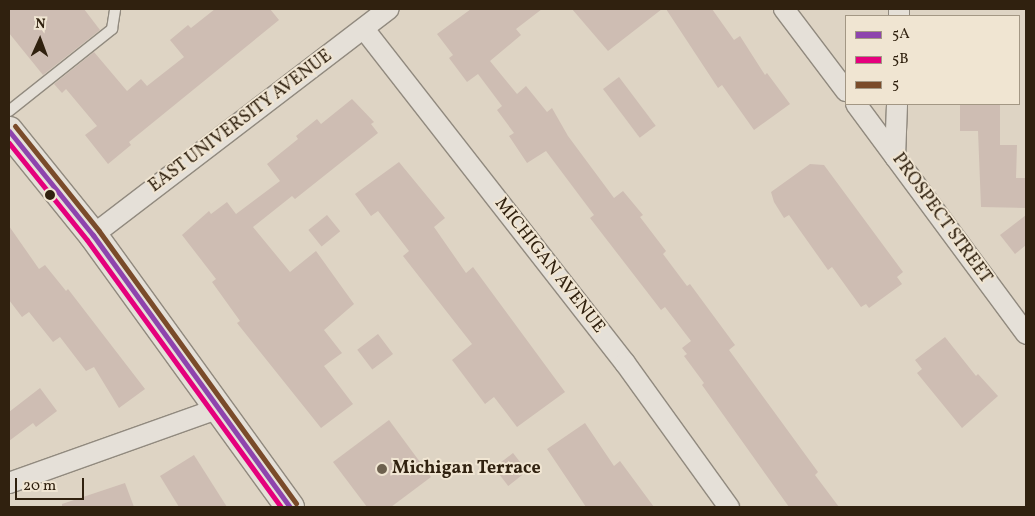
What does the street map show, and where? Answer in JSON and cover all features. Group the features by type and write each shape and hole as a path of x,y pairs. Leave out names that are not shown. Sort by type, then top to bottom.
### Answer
{"main road":[{"path":"9,131 93,235 217,409 290,507"}],"street":[{"name":"EAST UNIVERSITY AVENUE","path":"93,235 389,9"},
{"path":"784,9 845,90"},
{"name":"MICHIGAN AVENUE","path":"364,29 625,363 729,507"},
{"name":"PROSPECT STREET","path":"857,105 1026,334"},
{"path":"895,157 897,105"},
{"path":"9,484 217,409"}],"lane":[{"path":"9,111 112,29 115,9"}],"building":[{"path":"9,9 84,9 100,30 43,75 9,33"},
{"path":"215,9 270,9 279,20 129,142 131,145 108,164 85,135 97,126 66,89 62,93 54,84 94,52 127,91 141,79 147,86 184,57 170,40 188,25 191,28"},
{"path":"471,9 542,9 516,29 521,35 490,61 517,94 526,86 547,112 552,108 568,136 614,198 623,191 643,215 640,217 666,251 663,254 687,286 690,284 735,345 729,350 818,472 815,475 839,507 789,507 702,385 704,383 684,356 687,354 682,348 691,341 665,307 661,310 590,218 594,215 546,151 527,163 509,136 514,133 497,110 502,106 478,74 467,82 449,58 453,55 437,34"},
{"path":"572,9 662,9 608,51"},
{"path":"666,9 712,9 734,40 740,36 765,75 767,73 790,104 754,130 722,85 718,88"},
{"path":"619,77 656,126 640,138 603,89"},
{"path":"352,99 374,122 371,124 378,133 295,199 292,196 253,227 290,272 316,251 354,304 324,330 342,353 324,366 353,404 321,428 237,323 240,321 212,282 216,279 182,235 209,211 211,214 227,202 236,214 280,181 267,164 298,139 296,136 317,119 321,124"},
{"path":"960,105 1000,105 1000,145 1017,145 1016,178 1026,178 1026,208 981,207 978,131 960,131"},
{"path":"399,162 445,218 434,227 466,273 473,267 565,392 517,427 494,397 485,404 452,360 472,344 403,256 409,251 378,211 371,216 355,194"},
{"path":"810,164 824,165 903,272 897,277 902,284 869,308 866,304 861,307 832,267 828,270 789,215 784,218 774,202 771,192"},
{"path":"327,215 340,231 322,246 308,230"},
{"path":"1026,215 1026,245 1015,254 1000,235"},
{"path":"9,226 39,269 45,265 66,291 68,289 145,389 119,408 94,367 86,371 60,337 53,342 29,312 22,317 9,300"},
{"path":"378,334 393,354 372,370 357,350"},
{"path":"945,337 976,376 978,374 998,396 962,428 917,373 922,369 915,360"},
{"path":"40,388 57,411 36,427 33,423 9,441 9,412"},
{"name":"Michigan Terrace","path":"389,420 431,477 391,507 367,507 333,462"},
{"path":"585,423 614,466 620,461 654,507 586,507 547,449"},
{"path":"513,453 527,471 508,486 494,468"},
{"path":"194,455 227,507 179,507 160,476"},
{"path":"125,483 134,507 62,507 62,504"}],"transit line":[{"name":"5","path":"15,126 99,231 296,503"},
{"name":"5A","path":"9,131 93,235 290,507"},
{"name":"5B","path":"9,143 87,240 281,507"}],"place":[{"name":"Michigan Terrace","path":"382,469"}]}
